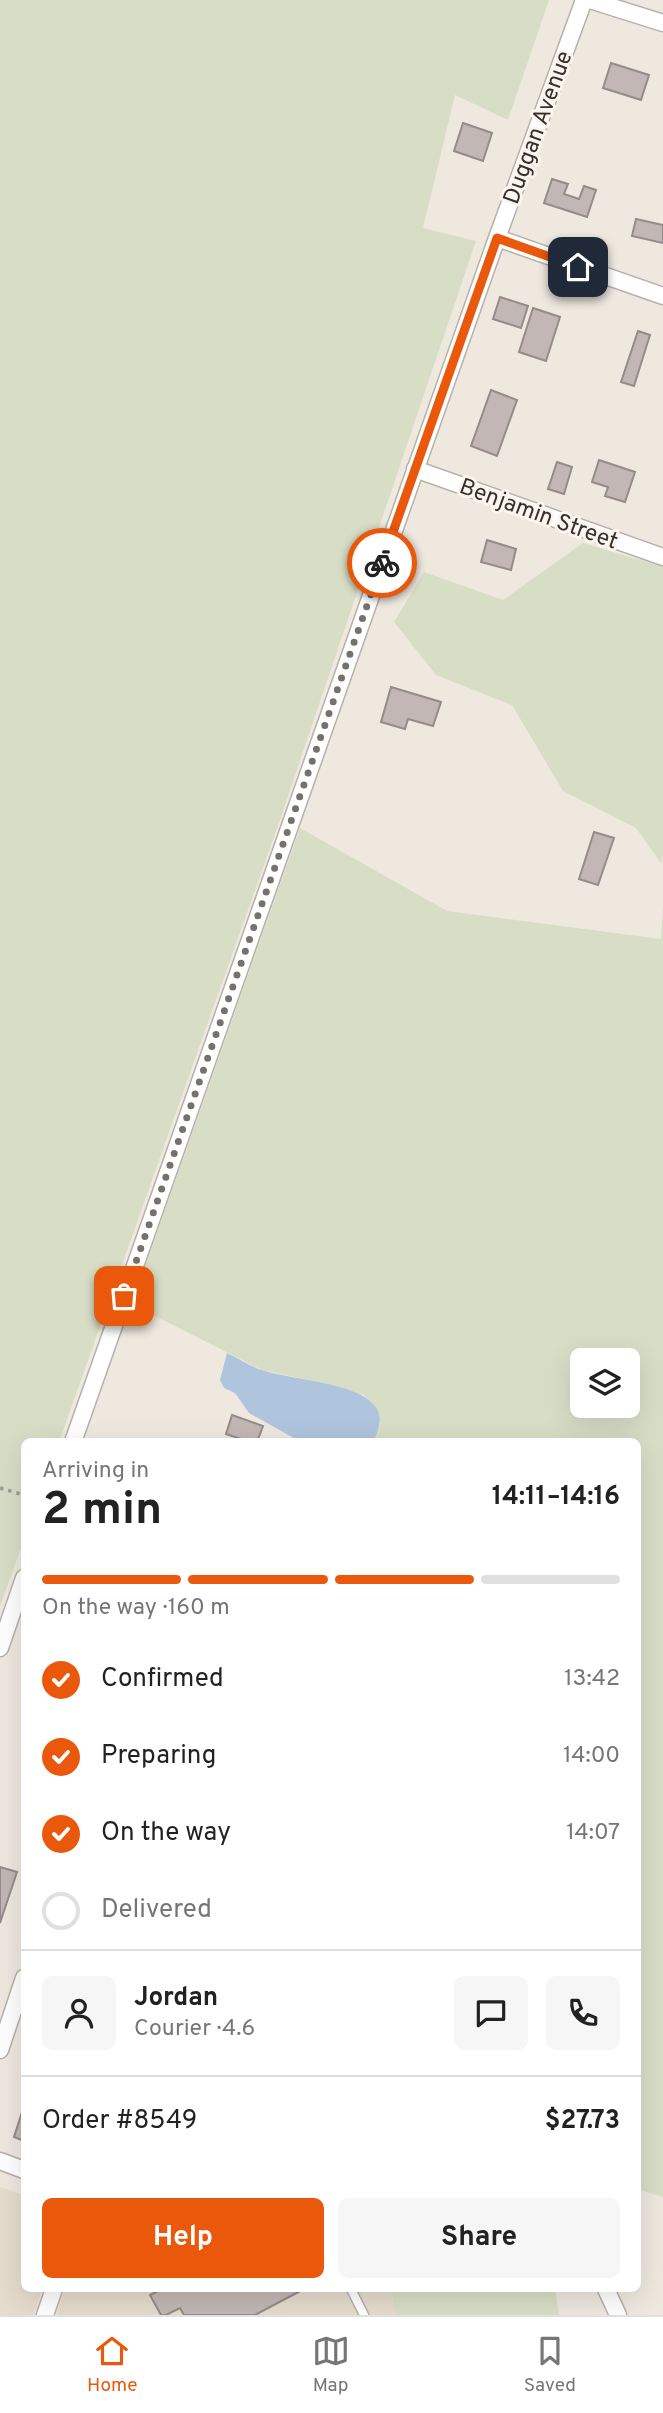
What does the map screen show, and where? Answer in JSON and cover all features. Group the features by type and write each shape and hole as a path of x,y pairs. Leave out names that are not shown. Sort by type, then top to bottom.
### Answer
{"street":[{"name":"Duggan Avenue","path":"73,1438 497,238 584,0"},
{"path":"590,0 663,23"},
{"path":"497,238 663,296"},
{"name":"Benjamin Street","path":"415,469 663,557"},
{"path":"0,1648 21,1587"},
{"path":"0,2050 21,1987"},
{"path":"0,2161 21,2169"},
{"path":"45,2315 53,2292"},
{"path":"607,2292 618,2315"}],"lane":[{"path":"352,2292 364,2315"}],"path":[{"path":"0,1488 21,1494"}],"shaded area":[{"path":"0,2187 21,2194 21,2292 41,2292 34,2315 0,2315"},
{"path":"64,2292 391,2292 395,2315 56,2315"}],"green space":[{"path":"0,0 549,0 508,120 455,95 423,228 476,241 281,817 60,1438 21,1438 21,1548 0,1607"},
{"path":"583,543 663,567 661,863 636,828 563,791 512,705 436,675 394,622 424,572 503,600"},
{"path":"300,828 447,911 661,939 663,903 663,2197 641,2190 641,1438 375,1438 380,1424 377,1408 364,1395 333,1385 262,1370 145,1311 133,1301"},
{"path":"391,2292 555,2292 559,2315 395,2315"}],"water":[{"path":"227,1353 262,1370 354,1392 366,1398 378,1410 379,1424 375,1438 294,1438 249,1413 235,1393 224,1388 220,1380"}],"building":[{"path":"611,63 649,75 641,100 603,88"},
{"path":"463,123 492,133 483,161 454,151"},
{"path":"552,179 568,184 564,194 579,199 584,186 596,190 587,217 544,203"},
{"path":"636,219 663,225 663,243 632,236"},
{"path":"500,297 528,306 521,328 493,319"},
{"path":"533,308 560,317 546,361 519,352"},
{"path":"638,331 650,335 634,386 621,382"},
{"path":"491,390 517,400 497,456 471,446"},
{"path":"599,460 635,472 625,502 605,496 608,487 592,482"},
{"path":"557,462 572,467 564,494 548,489"},
{"path":"487,540 516,549 511,570 481,562"},
{"path":"391,687 441,702 433,726 408,719 405,729 381,722"},
{"path":"594,832 614,838 598,885 579,879"},
{"path":"232,1415 263,1426 258,1438 238,1438 226,1434"},
{"path":"0,1867 17,1872 0,1923"},
{"path":"21,2115 21,2140 14,2137"},
{"path":"156,2292 298,2292 255,2315 184,2315 180,2308 161,2315 150,2295"}],"way so far":[{"path":"124,1296 382,563"}],"route":[{"path":"382,563 497,238 578,267"}]}
